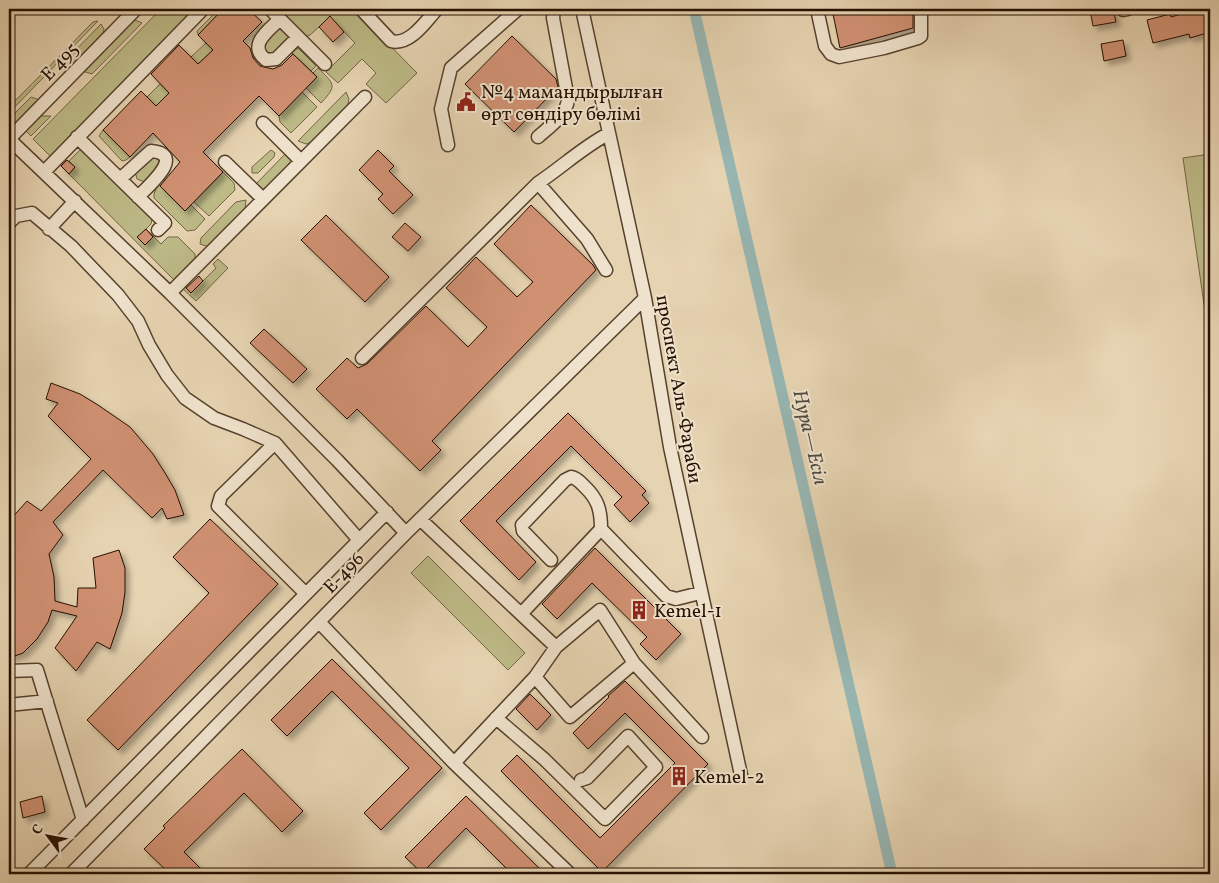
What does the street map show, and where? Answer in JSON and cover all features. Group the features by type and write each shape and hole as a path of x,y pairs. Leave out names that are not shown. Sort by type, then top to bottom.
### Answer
{"street":[{"name":"E 495","path":"9,139 136,9"},
{"path":"44,172 203,9"},
{"path":"270,9 325,64"},
{"path":"361,9 391,41 397,42 408,38 437,9"},
{"path":"448,145 441,109 451,68 518,9"},
{"path":"538,137 568,106 553,18 554,9"},
{"name":"проспект Аль-Фараби","path":"582,9 645,298 670,447 700,593 741,775"},
{"path":"817,9 825,46 831,54 839,58 918,38 921,36 921,9"},
{"path":"1122,9 1128,9"},
{"path":"280,19 261,39 258,48 261,55 266,60 276,59 298,37"},
{"path":"170,293 365,97"},
{"path":"263,123 301,161"},
{"path":"362,358 538,183 589,144 608,134"},
{"path":"78,137 165,223 158,230"},
{"path":"9,139 170,293 406,533"},
{"path":"120,179 151,151 157,151 162,155 166,161 165,168 138,197"},
{"path":"225,162 263,199"},
{"path":"538,183 587,240 606,270"},
{"path":"49,229 75,201"},
{"path":"9,223 16,216 32,213 49,229 72,246 118,294 138,321 149,345 167,375 185,398 214,418 243,428 275,443 359,540"},
{"name":"E-496","path":"71,874 320,623 406,533 645,298"},
{"path":"275,443 221,496 218,506 306,594"},
{"path":"521,614 600,530 601,514 594,495 576,478 571,477 565,480 522,525 523,531 551,560"},
{"path":"29,874 387,512"},
{"path":"421,520 556,647"},
{"path":"600,530 666,596 676,599 700,593"},
{"path":"454,762 534,677 556,647 600,610 634,663 702,738"},
{"path":"320,623 454,762 570,874"},
{"path":"534,677 570,717 634,663"},
{"path":"9,671 37,670 83,820"},
{"path":"9,705 47,701"},
{"path":"496,718 544,759 605,819 656,767 628,736 587,778 581,780"}],"shaded area":[{"path":"161,9 197,9 52,158 33,139"},
{"path":"219,9 223,9 198,35 197,31"},
{"path":"279,9 354,9 417,73 386,103 366,84 376,73 362,59 338,83 326,72 355,43 330,17 310,35 303,35 280,13"},
{"path":"135,20 142,23 92,74 82,71 129,22"},
{"path":"98,21 9,113 9,107 93,22"},
{"path":"101,24 104,29 103,34 74,64 62,64"},
{"path":"281,29 287,34 288,39 276,54 268,54 264,50 264,42 275,30"},
{"path":"206,43 213,50 198,64 191,57"},
{"path":"298,48 316,66 311,71 292,53"},
{"path":"318,68 332,85 330,92 321,103 306,88 317,77 313,73"},
{"path":"160,84 169,93 156,106 147,97"},
{"path":"302,92 317,107 291,133 280,122 279,116"},
{"path":"346,92 349,99 347,107 313,142 306,144 298,141"},
{"path":"31,97 40,100 17,124 11,117"},
{"path":"39,116 51,116 31,136 25,130"},
{"path":"103,130 130,157 122,161 99,136"},
{"path":"83,147 152,219 151,224 146,229 161,244 168,237 178,237 195,254 195,261 175,281 69,174 75,167 69,161"},
{"path":"271,150 275,153 274,157 258,173 252,173 252,167"},
{"path":"287,152 291,158 290,162 279,177 264,189 260,190 254,186"},
{"path":"1210,154 1210,346 1183,158"},
{"path":"148,157 158,159 161,166 145,182 137,179 135,171"},
{"path":"223,172 234,183 235,190 209,216 194,202"},
{"path":"158,184 185,211 191,205 205,219 195,230 187,231 154,198"},
{"path":"246,200 245,210 209,247 200,244 201,238 236,202"},
{"path":"218,259 228,268 196,301 182,288 184,286 191,293 216,268 213,264"},
{"path":"428,556 525,653 508,670 411,573"}],"building":[{"path":"223,9 248,9 262,22 243,41 250,48 253,58 260,66 273,69 282,65 293,54 317,77 279,116 259,96 203,152 223,172 185,211 160,186 180,162 153,133 130,157 103,130 141,91 156,106 169,93 151,74 179,45 198,64 213,50 198,35"},
{"path":"832,9 913,9 913,28 840,48"},
{"path":"1113,9 1116,22 1093,26 1090,10"},
{"path":"1204,9 1210,32 1190,38 1189,34 1153,43 1147,20 1170,14 1171,17"},
{"path":"330,16 344,32 333,42 319,27"},
{"path":"512,36 556,79 558,87 514,132 465,84"},
{"path":"1123,40 1126,56 1104,61 1101,44"},
{"path":"378,150 394,166 389,171 413,195 393,214 378,199 383,194 359,170"},
{"path":"67,160 75,167 69,174 61,166"},
{"path":"531,205 596,270 432,441 441,450 420,471 357,409 347,419 316,389 347,358 358,368 367,364 426,306 468,347 487,327 446,288 476,257 517,297 533,282 494,244"},
{"path":"326,215 389,277 365,302 301,240"},
{"path":"405,223 421,237 408,251 392,237"},
{"path":"146,229 153,237 145,245 137,237"},
{"path":"199,276 203,281 191,293 186,288"},
{"path":"264,329 307,369 293,383 250,343"},
{"path":"51,383 80,394 130,427 153,454 165,473 175,490 184,515 167,519 162,508 152,518 103,470 53,522 63,535 49,554 54,577 55,601 77,607 78,588 96,588 93,558 119,550 125,568 125,592 122,613 110,649 97,642 76,671 55,648 77,616 52,610 48,622 37,639 23,653 9,658 9,521 27,501 41,511 91,459 48,416 58,403 46,399"},
{"path":"568,413 646,491 642,495 649,503 630,522 614,505 622,497 571,446 496,521 536,562 519,580 460,521"},
{"path":"210,519 278,584 118,750 87,720 209,593 173,557"},
{"name":"Kemel-1","path":"595,548 681,634 656,660 640,644 647,637 592,583 557,619 542,604"},
{"path":"332,659 442,768 381,830 364,813 409,768 332,691 287,736 271,720"},
{"name":"Kemel-2","path":"625,681 708,764 602,872 501,771 517,755 600,838 675,763 625,713 588,749 573,733"},
{"path":"530,694 551,715 537,730 516,709"},
{"path":"242,749 303,811 282,832 244,793 184,852 206,874 170,874 144,849 165,828 163,826"},
{"path":"42,796 45,812 23,818 20,802"},
{"path":"466,796 545,874 512,874 466,828 422,873 405,857"}],"waterway":[{"name":"Нура—Есіл","path":"694,9 892,874"}],"place":[{"name":"№4 мамандырылған өрт сөндіру бөлімі","path":"466,102"},
{"name":"Kemel-1","path":"639,610"},
{"name":"Kemel-2","path":"679,776"}]}
